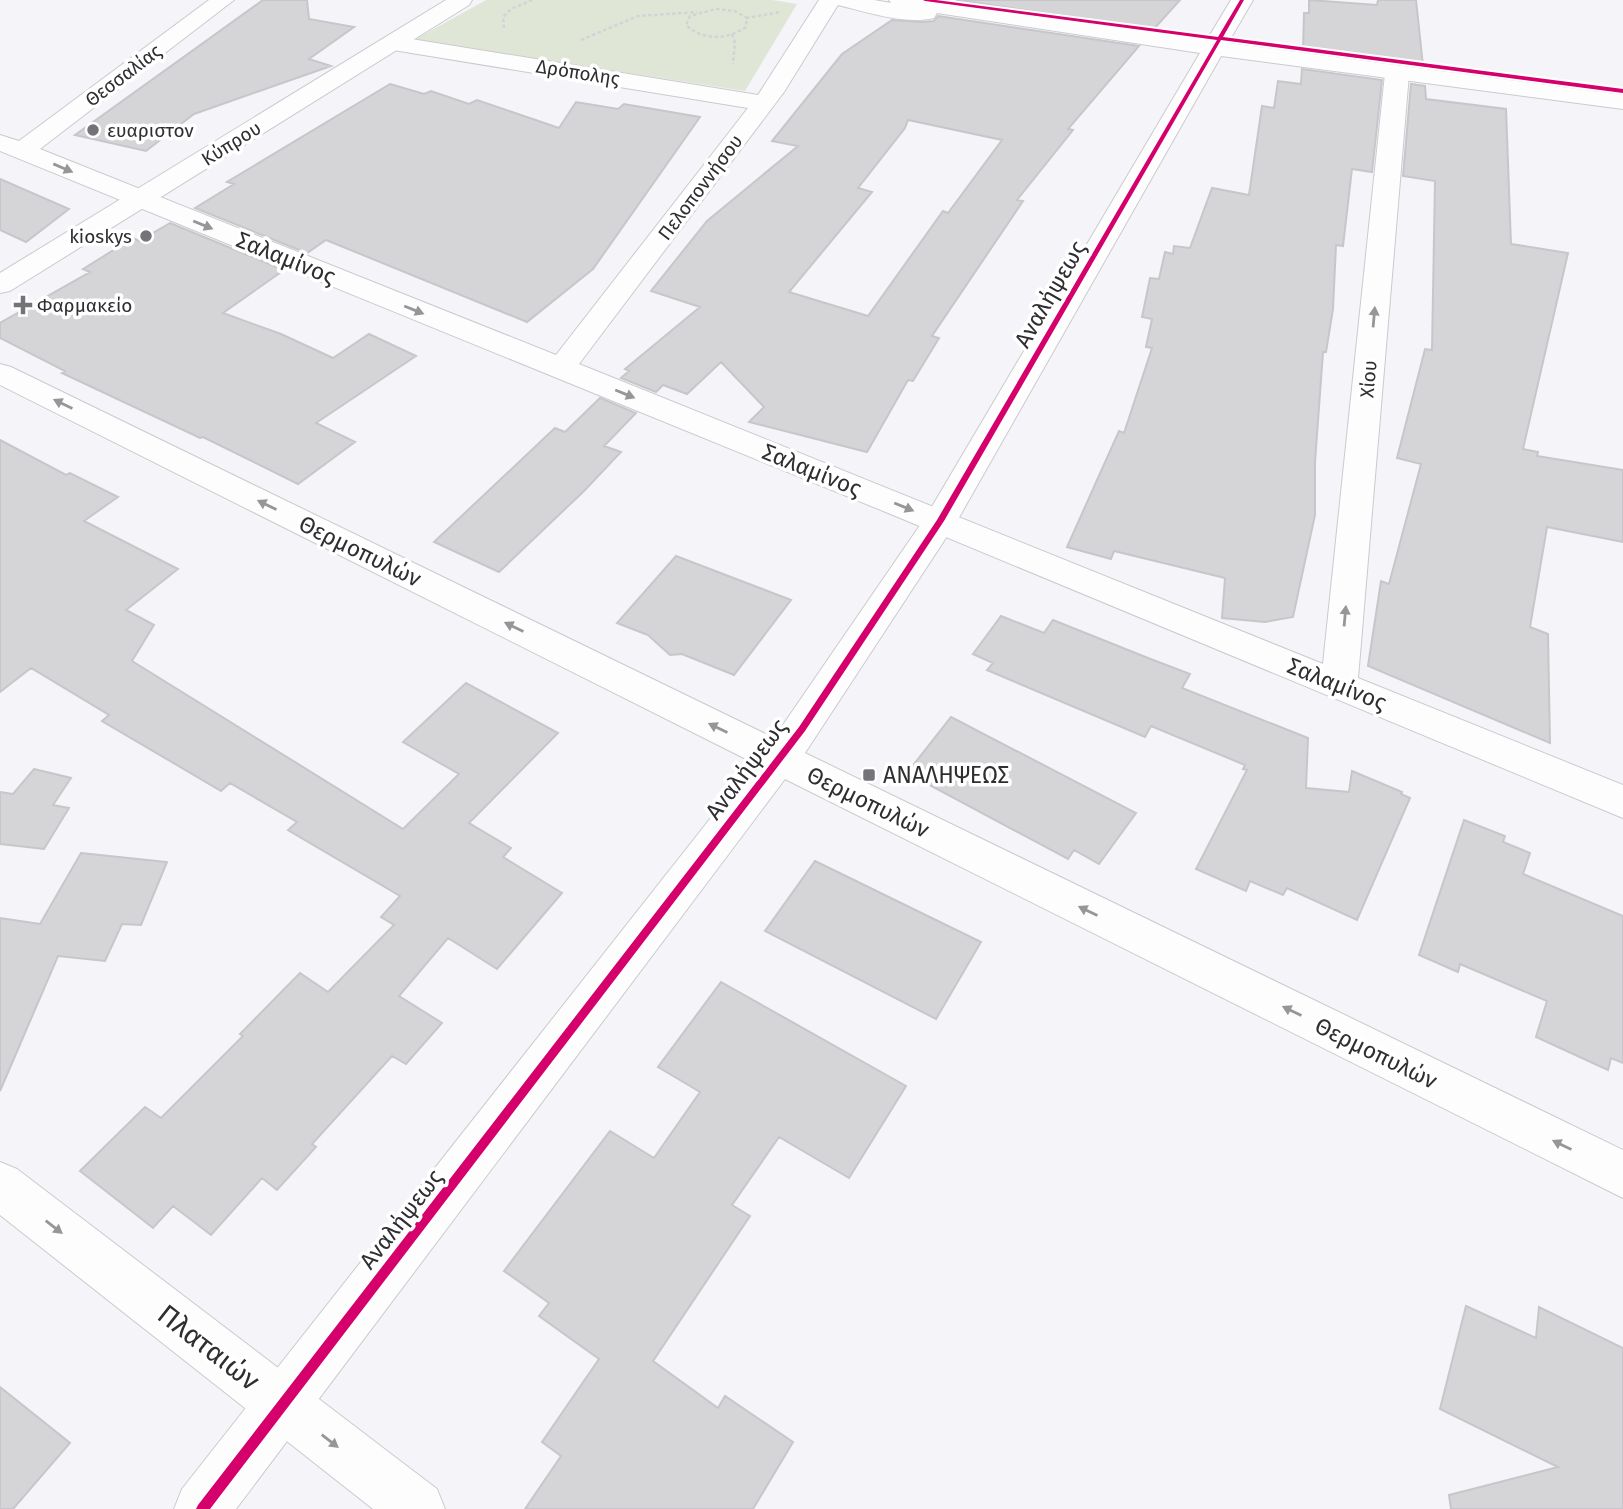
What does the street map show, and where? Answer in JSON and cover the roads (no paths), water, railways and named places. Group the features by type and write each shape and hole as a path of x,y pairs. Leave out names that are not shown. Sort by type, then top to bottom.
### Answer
{"street":[{"name":"Θεσσαλίας","path":"11,146 223,0"},
{"name":"Κύπρου","path":"0,285 461,0"},
{"name":"Πελοποννήσου","path":"561,369 764,103 830,0"},
{"path":"846,0 884,9 1023,21"},
{"path":"900,0 1023,21 1397,74 1623,102"},
{"name":"Αναλήψεως","path":"202,1509 780,758 940,521 1242,0"},
{"name":"Δρόπολης","path":"393,43 764,103"},
{"name":"Χίου","path":"1339,684 1397,74"},
{"name":"Σαλαμίνος","path":"11,146 139,200 940,521 1623,802"},
{"name":"Θερμοπυλών","path":"0,373 1623,1175"},
{"name":"Πλαταιών","path":"0,1185 417,1509"}],"place":[{"name":"ευαριστον","path":"93,130"},
{"name":"kioskys","path":"146,236"},
{"name":"Φαρμακείο","path":"23,305"},
{"name":"ΑΝΑΛΗΨΕΩΣ","path":"869,775"}]}
